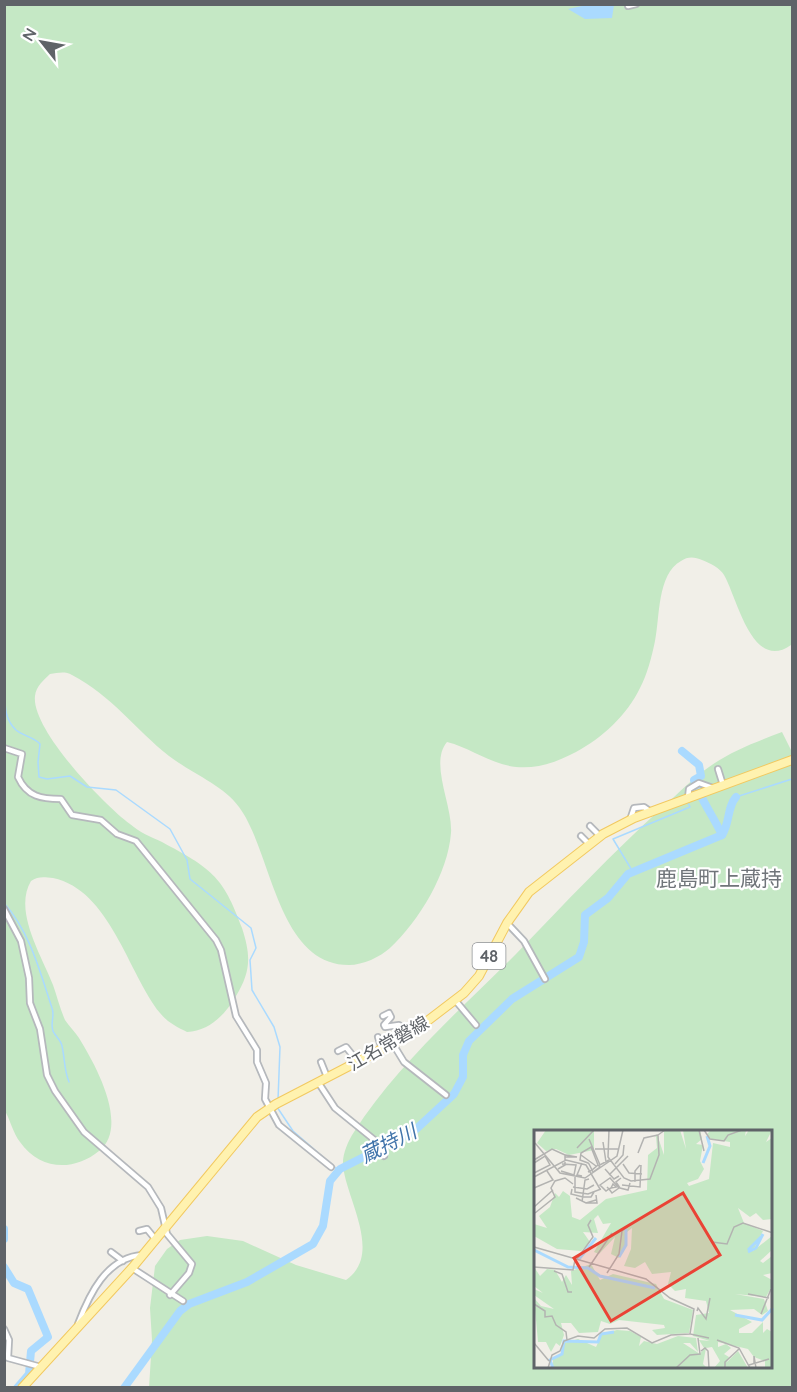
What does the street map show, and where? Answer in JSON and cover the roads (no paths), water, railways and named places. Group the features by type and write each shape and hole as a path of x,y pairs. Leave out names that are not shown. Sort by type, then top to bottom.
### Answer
{"main road":[{"name":"江名常磐線","path":"25,1386 156,1240 246,1128 275,1104 409,1035 455,1000 479,976 507,923 529,892 600,836 630,820 792,760"}],"street":[{"path":"628,6 636,4"},
{"path":"4,748 22,754 18,777 32,794 42,799 61,799 72,815 101,820 117,834 135,841 216,940 221,950 236,1016 257,1050 258,1066 266,1083 265,1099 275,1104 279,1125 331,1167"},
{"path":"718,769 723,785"},
{"path":"687,798 689,789 695,785 705,784 713,788"},
{"path":"590,826 600,836"},
{"path":"581,836 589,844"},
{"path":"4,909 21,941 29,978 29,997 40,1029 50,1083 79,1127 148,1187 160,1206 165,1229 171,1240 192,1264 189,1273 170,1295"},
{"path":"507,923 524,941 545,979"},
{"path":"455,1000 476,1025"},
{"path":"383,1016 389,1013 391,1017 385,1028 401,1026 409,1035"},
{"path":"378,1037 382,1049"},
{"path":"393,1044 404,1062 446,1095"},
{"path":"338,1051 346,1047 358,1062"},
{"path":"321,1062 327,1077"},
{"path":"318,1082 335,1108 377,1142 384,1156"},
{"path":"139,1232 147,1229 156,1240"},
{"path":"111,1251 123,1261"},
{"path":"77,1327 101,1278 123,1261 143,1255"},
{"path":"132,1268 170,1295 183,1301"},
{"path":"4,1329 9,1340 6,1358 41,1367"}],"water":[{"path":"587,5 614,5 612,18 585,19 568,9"}],"waterway":[{"path":"4,676 6,711 11,724 16,730 40,744 39,777 47,779 70,776 87,787 116,790 170,829 187,860 190,879 251,928 256,948 250,960 252,990 274,1027 280,1047 278,1100"},
{"path":"682,751 699,765 701,776 694,780 722,835"},
{"path":"736,797 792,779"},
{"path":"691,786 694,780"},
{"name":"蔵持川","path":"124,1388 180,1311 189,1304 247,1282 313,1244 323,1226 330,1181 340,1169 413,1132 454,1094 463,1077 463,1055 469,1041 512,999 579,957 584,942 585,915 608,898 628,874 722,835 731,805 736,797"},
{"path":"633,872 613,839 690,807 687,801"},
{"path":"4,903 21,927 38,967 52,1008 52,1028 61,1044 69,1082"},
{"path":"277,1107 293,1131 338,1170"},
{"path":"4,1229 4,1239"},
{"path":"4,1267 14,1283 28,1289 48,1337 31,1351 29,1374 17,1388"}],"district":[{"name":"鹿島町上蔵持","path":"719,878"}]}
